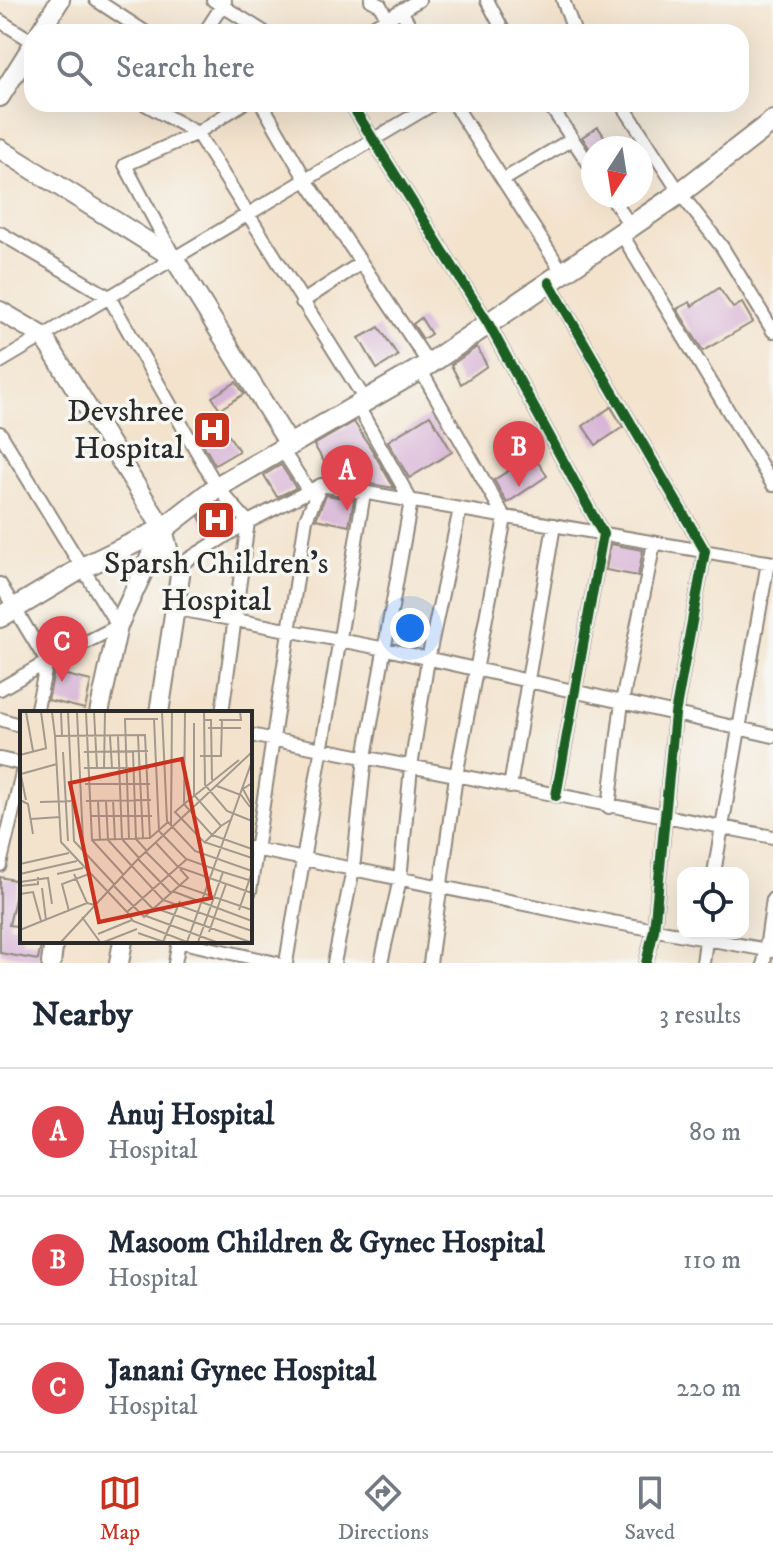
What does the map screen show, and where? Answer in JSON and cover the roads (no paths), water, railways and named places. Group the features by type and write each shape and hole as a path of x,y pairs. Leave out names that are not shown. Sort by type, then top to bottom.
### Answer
{"main road":[{"path":"7,612 82,568 163,529 217,487 360,400 424,366 680,193 773,121"}],"street":[{"path":"45,24 60,0"},
{"path":"96,0 133,24"},
{"path":"371,0 380,5 387,18"},
{"path":"377,24 419,0"},
{"path":"487,0 500,24"},
{"path":"563,0 569,24"},
{"path":"209,24 220,2 252,24"},
{"path":"401,10 409,24"},
{"path":"0,21 24,38"},
{"path":"0,97 24,56"},
{"path":"166,112 197,133 360,400 411,501 365,757 353,869 334,963"},
{"path":"230,112 197,133 125,165 174,258 308,490"},
{"path":"267,112 424,366 505,518 479,670 456,776 430,963"},
{"path":"356,112 488,323 603,534 572,691 556,796"},
{"path":"0,362 419,112"},
{"path":"459,112 503,180 705,551 675,714 654,930 646,963"},
{"path":"554,112 581,152"},
{"path":"627,112 680,193 722,247 773,331"},
{"path":"503,180 572,139"},
{"path":"0,149 174,258"},
{"path":"616,208 773,485"},
{"path":"0,233 109,297 217,487 248,522"},
{"path":"302,302 361,263"},
{"path":"0,311 43,336 163,529 180,575 159,711"},
{"path":"0,433 118,626"},
{"path":"176,567 248,522 321,485 771,563 715,867"},
{"path":"321,485 306,519 273,740 253,849 677,933"},
{"path":"286,963 364,493"},
{"path":"381,963 400,879 411,767 428,659 460,509"},
{"path":"222,711 232,620 248,522"},
{"path":"510,787 554,525"},
{"path":"99,711 118,626 163,529"},
{"path":"609,807 622,702 654,543"},
{"path":"0,584 7,612 47,662"},
{"path":"173,608 386,649 773,736"},
{"path":"0,689 118,626"},
{"path":"36,711 47,662"},
{"path":"0,719 20,725"},
{"path":"252,735 773,837"},
{"path":"0,759 20,764"},
{"path":"0,865 3,841 20,782"},
{"path":"0,799 15,803"},
{"path":"764,963 770,950 773,899"},
{"path":"703,963 707,939"},
{"path":"720,939 770,950"},
{"path":"51,963 54,943"},
{"path":"119,963 123,943"},
{"path":"175,963 179,943"},
{"path":"186,943 240,959 276,963"}],"place":[{"name":"Devshree Hospital","path":"212,430"},
{"name":"Masoom Children & Gynec Hospital","path":"519,487"},
{"name":"Anuj Hospital","path":"347,511"},
{"name":"Sparsh Children's Hospital","path":"216,520"},
{"name":"Janani Gynec Hospital","path":"62,682"}]}
